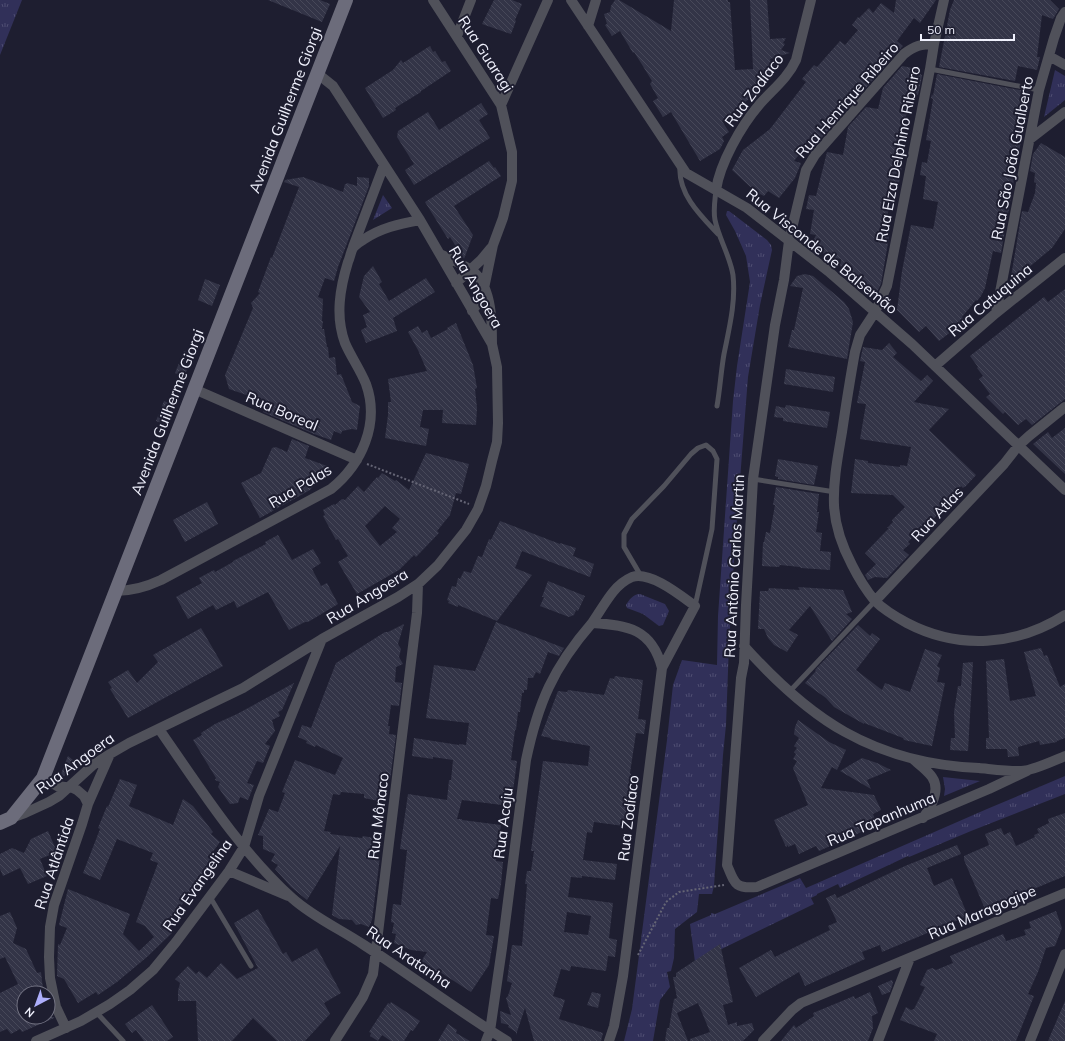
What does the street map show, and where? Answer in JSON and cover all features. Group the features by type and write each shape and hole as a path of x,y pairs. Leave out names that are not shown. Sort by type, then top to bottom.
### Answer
{"street":[{"name":"Avenida Guilherme Giorgi","path":"6,820 43,778 346,0"},
{"name":"Rua Guaragi","path":"433,0 501,105 512,152 512,181 503,218 493,245 482,298 472,311"},
{"path":"457,36 471,0"},
{"path":"501,105 548,0"},
{"name":"Rua Visconde de Balsemão","path":"571,0 686,173 747,208 828,271 912,344 1065,490"},
{"path":"588,26 596,0"},
{"name":"Rua Zodíaco","path":"716,190 720,171 742,127 758,106 792,69 796,60 811,0"},
{"name":"Rua Elza Delphino Ribeiro","path":"944,0 934,44 887,286 875,312 860,335 855,352 838,457 835,492 834,505 840,538 857,574 875,601 898,618 918,629 938,636 970,641 994,641 1028,634 1065,615"},
{"name":"Rua São João Gualberto","path":"996,313 1039,90 1054,38 1061,18 1065,12"},
{"name":"Rua Henrique Ribeiro","path":"789,241 802,182 809,164 904,54 920,44 934,44"},
{"path":"1049,56 1065,65"},
{"name":"Rua Angoera","path":"6,820 42,806 59,796 83,773 110,754 129,743 243,688 322,639 398,597 418,584 451,550 466,530 478,508 486,486 497,442 497,367 492,344 420,220 334,86 318,74"},
{"path":"1030,139 1065,112"},
{"name":"Rua Palas","path":"116,591 140,589 161,580 317,496 338,483 346,476 357,460 369,432 371,411 366,384 345,343 339,305 342,284 353,247 384,165"},
{"path":"353,247 373,233 391,226 420,220"},
{"name":"Rua Antônio Carlos Martin","path":"735,883 728,865 741,678 744,663 753,479 775,325 784,280 789,241"},
{"name":"Rua Guaragi","path":"456,283 487,254 493,245"},
{"path":"440,254 470,270 477,276 485,288 492,316 492,344"},
{"name":"Rua Catuquina","path":"935,366 996,313 1065,258"},
{"name":"Rua Boreal","path":"194,389 357,460"},
{"name":"Rua Atlas","path":"875,601 1004,464 1018,446 1065,407"},
{"name":"Rua Acaju","path":"486,1041 490,1031 526,760 532,732 546,692 557,670 576,642 592,623 612,593 632,577 642,577"},
{"path":"642,577 658,582 675,591 695,606"},
{"name":"Rua Mônaco","path":"335,1041 363,997 373,974 417,613 418,584"},
{"name":"Rua Zodíaco","path":"609,1041 614,1026 623,976 662,668 695,606"},
{"path":"592,623 624,627 645,637 653,645 658,654 662,668"},
{"name":"Rua Evangelina","path":"36,1041 66,1028 96,1012 130,990 153,970 229,871 244,847 259,796 322,639"},
{"path":"744,646 766,670 808,706 845,732 873,745 914,760 940,765 1027,771"},
{"name":"Rua Aratanha","path":"159,729 197,784 244,847 293,899 507,1041"},
{"path":"88,804 110,754"},
{"name":"Rua Tapanhuma","path":"735,883 744,888 757,888 1065,756"},
{"path":"914,760 933,778 935,790 930,808 922,818"},
{"name":"Rua Atlântida","path":"43,778 57,786 73,788 86,798 88,804 54,905 50,927 50,978 56,1007 66,1028"},
{"path":"29,794 42,806"},
{"name":"Rua Aratanha","path":"229,871 293,899"},
{"name":"Rua Maragogipe","path":"763,1041 792,1010 801,1003 1065,893"},
{"path":"1030,1041 1065,954"},
{"path":"878,1041 910,958"}],"lane":[{"path":"930,69 1039,90"},
{"path":"680,166 680,177 687,196 701,216 719,235"},
{"name":"Rua Zodíaco","path":"716,190 714,213 719,235 729,258 733,274 732,313 722,365 717,406"},
{"path":"642,577 624,547 624,534 632,519 664,486 691,454 698,448 706,445 713,451 717,459 712,529 695,606"},
{"path":"753,479 835,492"},
{"path":"790,691 875,601"},
{"path":"210,896 251,966"},
{"path":"96,1012 123,1041"}],"path":[{"path":"357,460 478,508"},
{"path":"635,958 666,902 679,892 735,883"}],"green space":[{"path":"0,0 22,0 0,55"},
{"path":"1055,70 1065,76 1065,100 1044,117"},
{"path":"383,195 392,208 373,220"},
{"path":"727,211 767,240 771,245 772,250 760,305 748,377 735,544 726,725 714,886 712,894 699,894 697,912 675,929 674,958 671,971 667,972 670,987 660,1000 653,1041 624,1041 632,1009 673,685 682,660 717,665 718,616 733,401 750,282 746,256 726,215"},
{"path":"640,594 665,604 669,611 663,625 659,626 643,614 627,608 626,605 630,599 635,595"},
{"path":"1065,776 1065,794 909,857 908,856 840,888 838,884 811,898 814,904 695,962 690,924 711,915 711,913 715,914 800,878 806,888"},
{"path":"943,777 980,781 944,796 945,789"}],"building":[{"path":"268,0 320,0 330,4 322,22"},
{"path":"494,0 512,0 522,4 511,34 482,24"},
{"path":"615,0 619,0 671,31 674,0 728,0 728,2 730,2 735,70 753,69 750,0 767,0 770,39 786,38 783,43 785,44 781,50 790,53 770,59 775,74 750,101 749,99 722,121 729,132 722,137 724,141 720,149 700,161 671,112 663,117 653,101 658,98 650,84 652,81 620,31 612,36 605,25 607,24 604,14 610,12 611,6"},
{"path":"896,0 936,0 920,23 914,18 897,41 903,46 883,66 885,66 816,144 811,140 794,161 801,163 795,178 779,198 768,191 764,196 759,195 732,170 743,150 770,129 806,82 802,79 814,65 817,67 840,41 845,45 858,30 852,25 858,17 859,18 869,8 873,13 881,3 894,13"},
{"path":"954,0 1050,0 1059,9 1053,19 1042,15 1037,57 1040,57 1037,70 1018,66 1015,81 939,67 950,10"},
{"path":"430,46 442,62 445,61 451,71 395,108 396,110 383,118 365,88 393,70 401,60 403,63"},
{"path":"902,66 918,69 922,76 918,95 911,93 905,121 899,158 903,159 897,196 891,195 886,224 891,225 881,284 877,292 871,292 840,266 841,259 828,257 812,244 816,235 810,234 814,210 806,209 809,195 816,196 827,152 843,155 848,127 866,107 878,109 883,88"},
{"path":"937,74 1030,92 1028,106 1023,105 1017,135 1022,135 1001,253 993,251 985,288 981,296 962,317 965,321 939,341 926,326 919,332 897,310 902,271 911,225 933,229 938,202 923,199 926,176 920,175 922,162 927,163 931,141 926,140 933,99 931,98 932,94 933,96"},
{"path":"481,103 488,114 479,120 490,138 414,185 405,170 414,164 397,137 398,131 428,112 439,130"},
{"path":"1041,143 1065,157 1065,229 1052,248 1010,283 1022,211 1028,212 1035,193 1035,173 1030,171 1033,154"},
{"path":"489,161 501,176 454,206 473,235 464,259 450,237 448,239 425,202"},
{"path":"303,177 343,192 345,184 347,183 357,186 357,177 369,178 369,186 334,281 325,278 318,297 323,299 322,329 324,329 329,358 335,357 337,375 341,374 352,402 360,406 357,430 352,429 342,431 341,434 334,431 331,440 263,412 267,402 229,389 225,375 253,308 251,303 260,293 258,292 299,187 284,182 285,180"},
{"path":"373,266 382,282 379,284 389,301 426,278 435,292 393,318 397,331 366,343 361,330 367,327 363,315 370,312 359,297 364,276"},
{"path":"805,274 813,276 844,302 849,309 853,322 847,359 788,347 792,330 794,330 803,288 790,286 797,276"},
{"path":"205,279 220,285 212,306 198,300"},
{"path":"1065,289 1065,399 1032,425 1026,419 1018,425 1005,412 1003,414 986,397 990,394 979,379 983,376 970,356 1044,297 1048,302"},
{"path":"456,323 473,365 477,388 475,389 477,408 476,425 442,423 443,410 423,410 420,427 429,429 426,446 385,438 388,402 391,402 388,379 427,371 408,332 418,326 422,333 427,330 431,338"},
{"path":"889,343 897,353 893,357 921,381 927,375 933,381 914,402 949,409 929,430 976,475 965,487 963,488 961,486 944,503 946,505 926,527 924,526 908,542 910,544 903,550 909,555 887,578 875,577 868,580 865,575 876,564 865,553 889,528 887,528 893,522 892,520 905,507 893,495 851,493 855,459 868,461 868,463 900,467 900,465 907,466 911,447 860,439 866,404 857,403 865,362 860,361 863,347 882,350"},
{"path":"184,351 193,355 184,377 175,373"},
{"path":"786,369 835,377 833,392 784,384"},
{"path":"164,401 173,405 166,425 156,421"},
{"path":"786,405 830,412 827,428 783,421 783,418 774,417 776,406 785,408"},
{"path":"1065,428 1065,474 1033,444 1048,432 1052,438"},
{"path":"292,439 309,446 305,458 327,466 324,474 310,490 260,518 241,483 261,473 272,448 276,447 287,452"},
{"path":"426,453 469,464 461,494 456,493 450,515 437,531 439,533 416,557 414,555 399,570 357,594 338,562 348,556 338,539 336,540 323,516 325,515 323,510 334,504 335,505 342,499 345,500 358,486 364,492 382,473 395,481 396,480 409,490","holes":["385,506 400,519 392,528 397,532 380,546 365,526"]},
{"path":"778,459 818,466 814,485 778,479 778,477 775,476"},
{"path":"776,487 819,494 817,512 819,512 816,532 822,533 820,551 831,552 830,570 780,565 779,567 762,566 763,542 766,532 770,533 775,505 773,505"},
{"path":"207,502 218,524 185,542 173,520"},
{"path":"500,521 560,544 576,548 573,556 594,564 590,577 522,551 515,568 532,575 497,621 458,605 458,607 448,603 449,601 447,600 452,586 456,587 458,578 460,579 464,571 471,573 478,556 482,557 489,539 491,540"},
{"path":"278,535 292,560 313,549 321,563 312,569 321,586 327,583 338,604 308,622 289,630 268,592 237,608 234,601 216,610 213,605 188,619 176,597 202,583 199,578 214,570 215,572 266,544 265,542"},
{"path":"548,581 585,596 578,611 576,610 574,615 569,617 540,606"},
{"path":"798,587 843,590 852,612 846,614 852,619 832,641 810,606 789,630 798,635 787,652 774,645 768,638 764,629 758,629 760,591 768,591 769,588 800,590"},
{"path":"496,622 564,648 559,656 548,652 540,674 536,672 533,678 528,678 527,690 524,690 524,693 522,693 511,760 517,761 511,806 462,800 457,819 501,825 496,861 503,862 498,899 491,898 486,935 494,936 489,965 471,992 440,972 435,980 417,968 427,952 411,950 394,943 396,934 392,933 394,923 391,922 393,904 401,905 407,850 400,849 408,794 447,800 449,780 451,780 453,760 412,756 414,738 466,745 469,723 426,718 434,665 475,671"},
{"path":"404,624 398,644 401,649 399,657 403,664 396,667 395,682 402,683 399,706 391,705 388,726 390,726 389,734 396,735 390,780 382,779 379,801 364,798 364,794 341,792 340,795 333,794 324,831 331,832 330,834 374,838 372,856 380,857 372,920 369,927 361,924 356,925 352,920 339,919 332,915 340,846 307,900 291,887 275,869 278,865 271,861 275,854 263,849 263,836 258,835 269,809 278,812 285,793 282,792 295,760 335,775 343,758 316,745 315,747 306,743 307,741 298,737 302,725 311,728 336,663 385,632"},
{"path":"858,625 870,636 872,633 880,639 856,670 882,690 885,683 910,692 925,649 942,655 937,666 940,668 937,682 945,683 932,746 904,740 903,738 864,724 834,707 826,698 805,683 816,671 815,670"},
{"path":"201,628 223,666 128,718 110,689 112,688 108,682 128,670 137,683 158,662 153,655"},
{"path":"1041,648 1044,656 1047,655 1060,687 1065,684 1065,738 1057,742 1040,745 1039,741 1018,747 1019,756 1008,757 1007,749 986,749 986,738 989,738 986,661 1004,659 1010,701 1036,696 1024,652"},
{"path":"973,662 968,751 950,750 951,738 955,738 954,712 958,686 961,686 963,663"},
{"path":"615,676 643,680 638,719 646,720 644,734 636,733 624,826 594,822 592,833 587,832 583,860 617,864 615,880 582,876 582,878 571,877 568,897 613,903 609,938 617,940 615,957 608,956 606,971 571,966 570,971 561,969 553,996 565,1000 559,1019 603,1033 601,1041 534,1041 525,1008 516,1035 516,1032 508,1027 509,1025 501,1023 500,1011 511,1015 506,998 512,983 507,981 512,945 522,946 527,884 525,884 527,871 531,871 534,851 531,851 543,761 588,766 590,746 541,736 558,691 567,692 568,690 604,695 610,678 614,679","holes":["567,912 591,916 588,935 564,932"]},
{"path":"294,683 282,710 278,712 280,716 272,720 275,731 265,744 270,746 263,763 257,761 247,783 254,785 248,800 240,797 238,803 230,804 218,787 220,782 215,780 216,778 193,740 202,735 201,733 215,724 237,714"},
{"path":"798,720 829,742 846,750 837,770 832,767 821,788 874,795 881,810 873,814 877,825 819,851 816,846 799,854 795,844 788,847 788,845 786,847 774,820 808,805 793,768 797,761 793,759 796,754 794,752 797,748 794,746 799,738 794,734"},
{"path":"68,756 79,765 59,780 59,779"},
{"path":"862,758 891,770 867,780 871,789 840,771"},
{"path":"120,779 137,785 129,806 173,825 183,799 193,806 213,832 211,834 220,842 212,853 216,856 200,880 201,881 160,932 168,924 174,931 147,957 117,982 98,995 96,992 78,1003 64,979 57,976 58,944 60,945 67,928 59,925 68,889 130,914 123,934 139,951 154,937 145,926 136,922 158,863 150,860 153,853 117,839 100,880 83,873 100,829 98,828"},
{"path":"1065,813 1065,876 985,909 964,860 964,856 989,845 985,834 1001,828 1004,835 1010,832 1016,846 1035,837 1034,835 1039,833 1037,829 1049,823 1048,819"},
{"path":"48,831 57,852 40,859 47,876 28,884 20,868 3,876 0,869 0,854 12,848 24,853 31,839"},
{"path":"957,845 961,854 927,868 934,886 952,878 968,916 882,952 880,945 862,952 865,959 805,986 799,972 756,997 739,968 771,950 775,957 830,930 828,926 837,922 826,898 835,894 837,898 905,866"},
{"path":"258,909 283,954 286,952 292,962 317,948 341,993 324,1003 330,1014 305,1041 277,1041 253,1018 232,1041 198,1041 196,1001 178,1001 180,983 175,979 188,966 196,974 199,971 207,978 221,963 237,979 258,968 234,923"},
{"path":"1056,911 1062,928 1055,946 1046,948 1038,972 1028,994 1034,996 1016,1041 934,1041 937,1034 900,1020 906,1007 911,1010 914,1009 925,987 920,985 927,970 932,968 936,970 953,963 950,956 1003,934 1006,941 1026,935 1024,930 1031,928 1029,922"},
{"path":"10,912 17,928 13,943 26,949 37,973 41,972 43,985 16,985 18,984 5,957 0,959 0,916"},
{"path":"720,944 733,1002 723,1005 728,1025 737,1022 737,1026 752,1023 754,1030 743,1041 690,1041 690,1039 710,1032 698,1003 677,1013 688,1041 665,1041 674,999 677,998 673,977 676,977 676,973"},
{"path":"892,980 893,983 890,992 882,995 878,986"},
{"path":"16,985 16,1025 38,1025 22,1032 20,1029 11,1034 7,1029 0,1032 0,993"},
{"path":"592,992 601,994 598,1008 587,1005"},
{"path":"870,992 878,1013 872,1016 873,1028 868,1041 781,1041 794,1025 796,1028 814,1016 813,1013 854,996 855,999"},
{"path":"1065,1001 1065,1041 1048,1041"},
{"path":"391,1002 420,1021 413,1031 411,1030 404,1041 391,1041 382,1035 378,1041 370,1036 371,1033 369,1032 388,1003 390,1004"},
{"path":"152,1005 173,1037 167,1041 144,1041 136,1030 132,1033 125,1024"},
{"path":"448,1024 457,1030 456,1033 470,1041 438,1041"}]}
